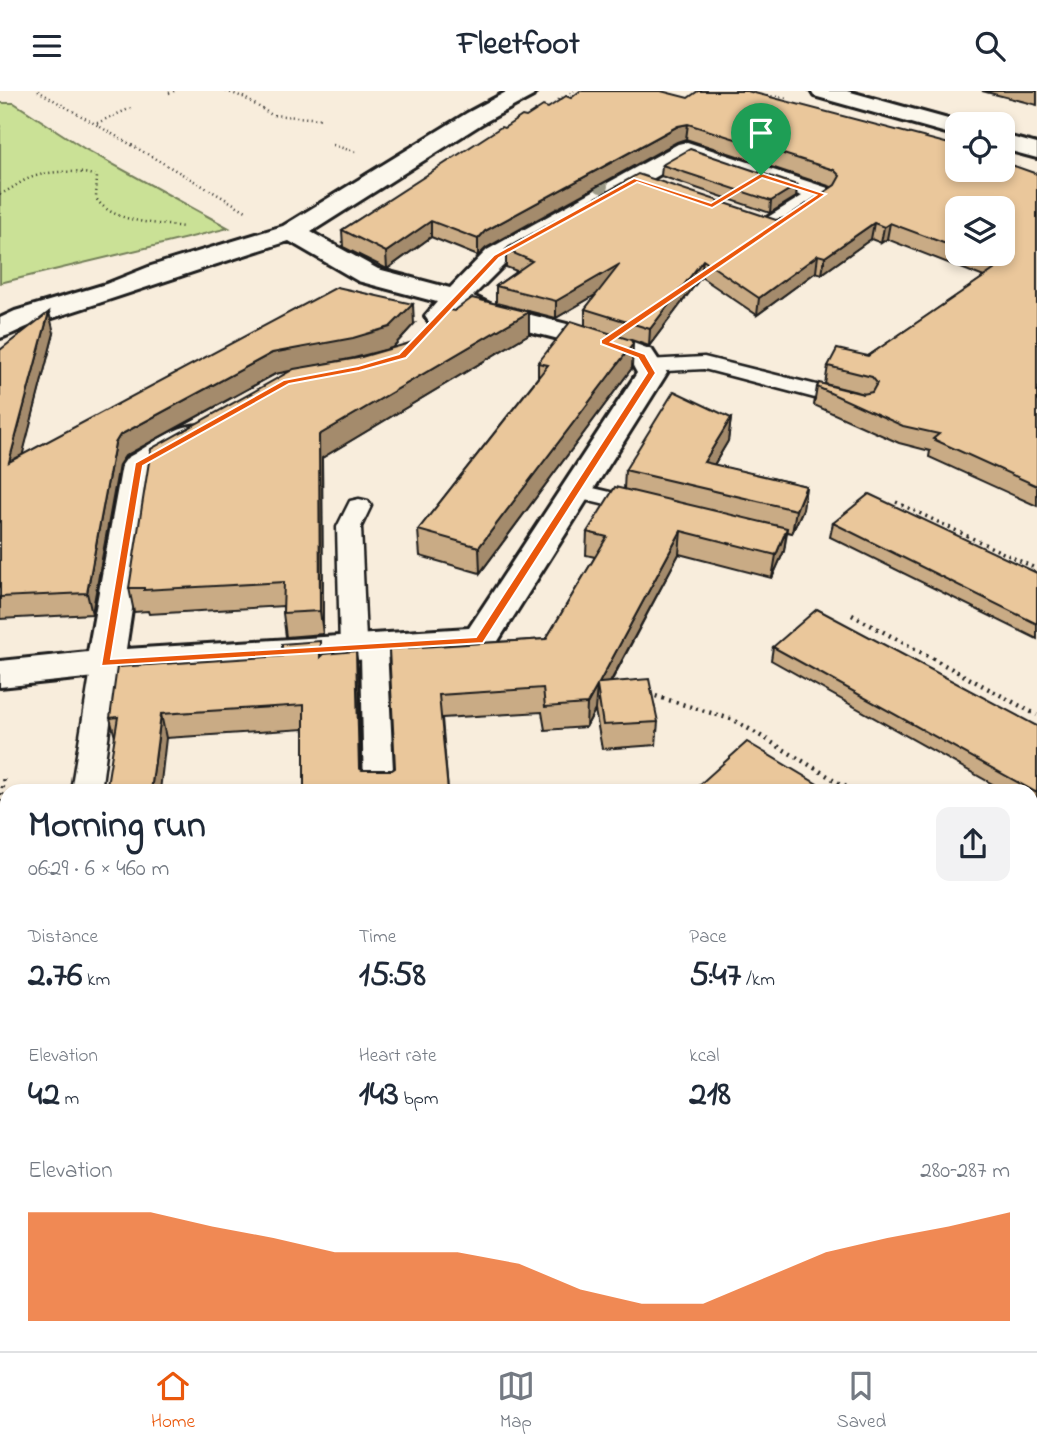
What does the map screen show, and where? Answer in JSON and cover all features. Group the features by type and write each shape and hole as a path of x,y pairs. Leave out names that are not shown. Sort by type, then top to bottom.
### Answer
{"street":[{"path":"0,329 25,317 292,232 475,118 526,91"},
{"path":"822,91 945,126"},
{"path":"1015,145 1037,151"},
{"path":"423,335 454,298 497,256 687,149 822,194 772,226 748,218"},
{"path":"734,192 761,175"},
{"path":"637,179 662,188"},
{"path":"0,674 105,663 480,640 652,373 642,356 604,342 482,311 454,298 368,275 292,232"},
{"path":"0,307 55,288 105,278 161,272"},
{"path":"105,663 138,465 218,420"}],"lane":[{"path":"647,366 704,363 860,403"},
{"path":"576,491 666,513"},
{"path":"359,506 349,527 378,784"},
{"path":"87,784 105,663"}],"path":[{"path":"38,91 258,218 292,232"},
{"path":"169,93 174,91"},
{"path":"226,91 247,97 267,112 285,117 322,120"},
{"path":"96,123 131,108"},
{"path":"0,194 31,178 53,173 84,172 97,176 96,198 100,206 135,219 189,228"},
{"path":"896,502 1037,569"},
{"path":"852,615 1037,715"},
{"path":"642,692 734,720 841,784"},
{"path":"3,784 4,775"}],"green space":[{"path":"0,103 14,103 85,149 229,228 0,283"}],"building":[{"path":"580,91 661,91 688,98 698,91 747,91 945,143 945,182 1015,182 1015,166 1037,174 1037,486 933,439 939,434 903,426 817,387 819,383 863,394 872,392 877,383 872,377 828,366 837,349 868,356 1000,266 1015,266 1015,196 945,196 945,244 890,223 884,227 874,223 825,257 818,255 759,298 703,260 650,329 585,309 620,264 556,301 496,286 532,261 506,250 638,174 776,220 786,218 835,185 840,176 834,170 688,124 678,126 485,231 478,239 431,221 386,252 342,230 501,127 504,128 522,116 526,117 543,106 548,108 566,96 571,98"},
{"path":"690,149 797,185 771,201 662,165"},
{"path":"337,287 413,304 390,327 353,338 272,353 120,435 115,443 87,593 0,597 0,350 49,312 9,462"},
{"path":"472,298 529,312 319,435 320,611 283,613 284,582 144,590 129,588 151,449 294,369 358,358 413,342 445,309 454,311"},
{"path":"571,321 631,340 633,344 479,547 418,530 548,365 538,363"},
{"path":"674,391 731,418 704,462 806,486 796,510 625,470"},
{"path":"615,487 787,528 776,555 681,531 599,683 649,679 658,722 603,725 597,686 587,704 545,707 543,688 439,695 447,784 304,784 304,705 161,714 152,784 107,784 118,717 110,718 117,667 282,656 282,644 320,641 320,657 323,654 356,651 359,768 392,770 395,768 389,649 546,639 607,537 587,532"},
{"path":"869,494 1037,573 1037,624 833,523"},
{"path":"817,609 1037,726 1037,784 1021,784 773,647"},
{"path":"747,742 817,784 700,784"}],"route":[{"path":"761,175 822,194 604,342 642,356 652,373 480,640 105,663 138,465 287,382 359,369 402,356 454,298 497,256 637,179 712,205 761,175"}]}
